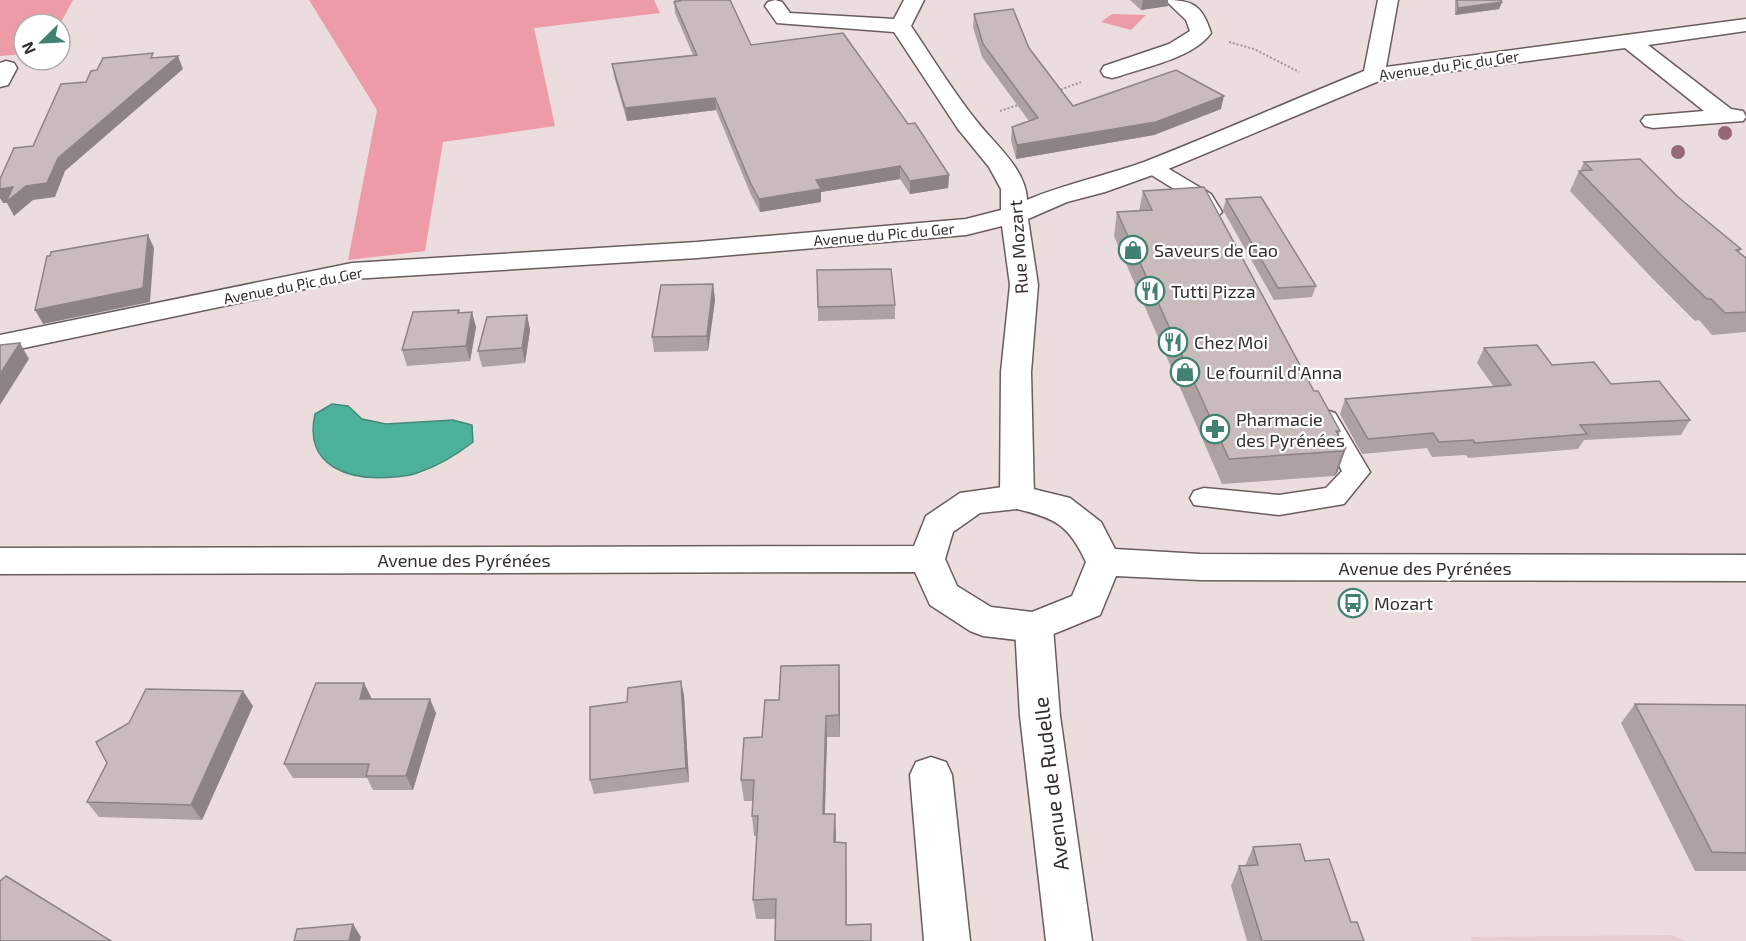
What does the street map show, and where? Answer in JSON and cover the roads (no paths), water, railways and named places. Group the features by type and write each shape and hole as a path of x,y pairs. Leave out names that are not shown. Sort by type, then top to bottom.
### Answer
{"street":[{"path":"775,6 784,19 901,26 914,0"},
{"path":"1112,71 1177,49 1202,33 1196,17 1175,0"},
{"path":"1374,75 1388,0"},
{"name":"Avenue du Pic du Ger","path":"0,345 352,271 697,250 966,227 1014,215 1058,196 1096,187 1337,92 1374,75 1746,25"},
{"name":"Rue Mozart","path":"901,26 966,124 1000,164 1014,189 1014,215 1024,285 1016,372 1017,497"},
{"path":"1630,40 1736,116"},
{"path":"1653,121 1736,116"},
{"path":"1017,497 1058,507 1089,531 1104,562 1088,605 1034,627 982,621 943,595 927,559 938,525 972,502 1017,497"},
{"name":"Avenue des Pyrénées","path":"0,561 927,559"},
{"name":"Avenue des Pyrénées","path":"1104,562 1212,567 1746,568"},
{"name":"Avenue de Rudelle","path":"1034,627 1040,716 1069,941"},
{"path":"931,775 946,941"}],"lane":[{"path":"1152,166 1204,198 1221,229"},
{"path":"1204,498 1279,505 1334,497 1356,472 1317,401"}],"place":[{"name":"Saveurs de Cao","path":"1133,250"},
{"name":"Tutti Pizza","path":"1150,291"},
{"name":"Chez Moi","path":"1173,342"},
{"name":"Le fournil d'Anna","path":"1185,372"},
{"name":"Pharmacie des Pyrénées","path":"1215,429"},
{"name":"Mozart","path":"1353,603"}]}
